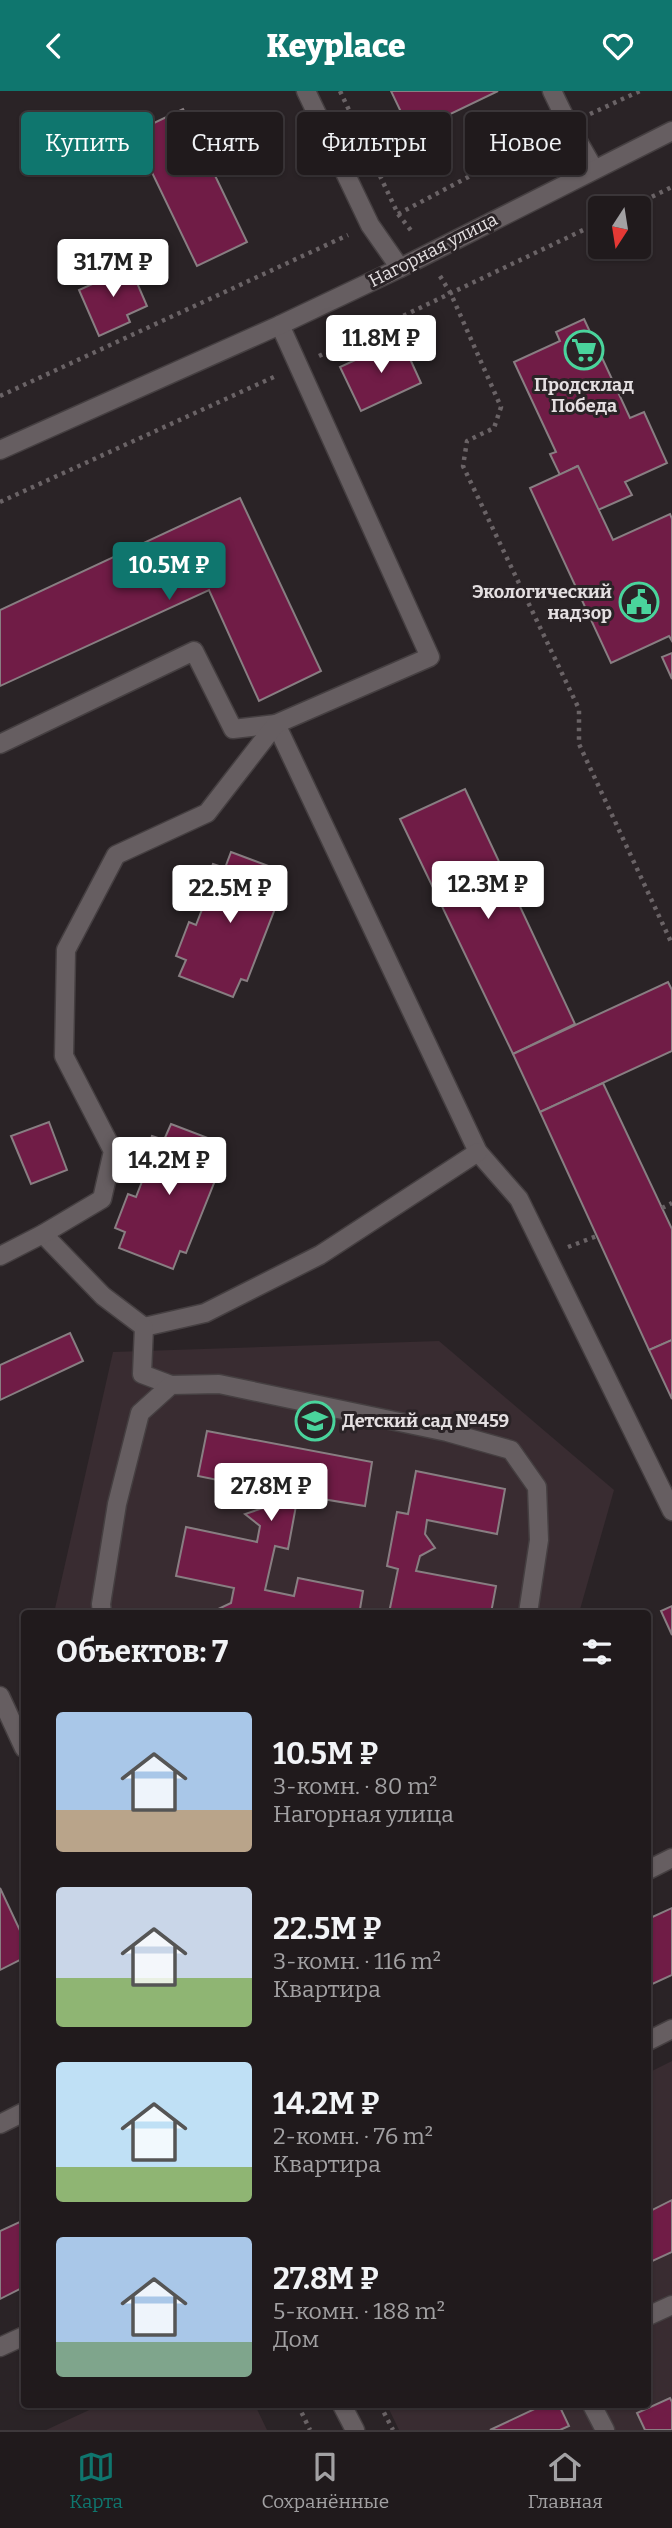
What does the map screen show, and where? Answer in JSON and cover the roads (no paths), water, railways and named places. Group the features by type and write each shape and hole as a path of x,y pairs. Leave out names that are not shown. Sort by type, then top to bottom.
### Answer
{"street":[{"path":"306,91 370,225 400,268"},
{"path":"552,91 594,169"},
{"name":"Нагорная улица","path":"0,450 280,325 400,268 672,131"},
{"path":"0,744 194,651 233,729 276,724 430,657 280,325"},
{"path":"276,724 478,1152 519,1199 672,1511"},
{"path":"0,1256 44,1234 102,1199 113,1151 64,1056 66,950 116,855 207,813 276,724"},
{"path":"44,1234 103,1296 144,1327 205,1314 320,1255 478,1152"},
{"path":"144,1327 142,1374 171,1385 219,1384 447,1431 511,1450 537,1487 539,1540 528,1610"},
{"path":"102,1610 117,1504 139,1413 171,1385"},
{"path":"0,1696 21,1742"},
{"path":"651,1868 672,1858"},
{"path":"651,2040 672,2029"},
{"path":"1,2120 21,2113"},
{"path":"651,2315 672,2305"},
{"path":"0,2347 21,2337"},
{"path":"344,2408 355,2430"},
{"path":"594,2408 605,2430"}],"place":[{"name":"Продсклад Победа","path":"584,350"},
{"name":"Экологический надзор","path":"639,602"},
{"name":"Детский сад №459","path":"315,1421"}]}
